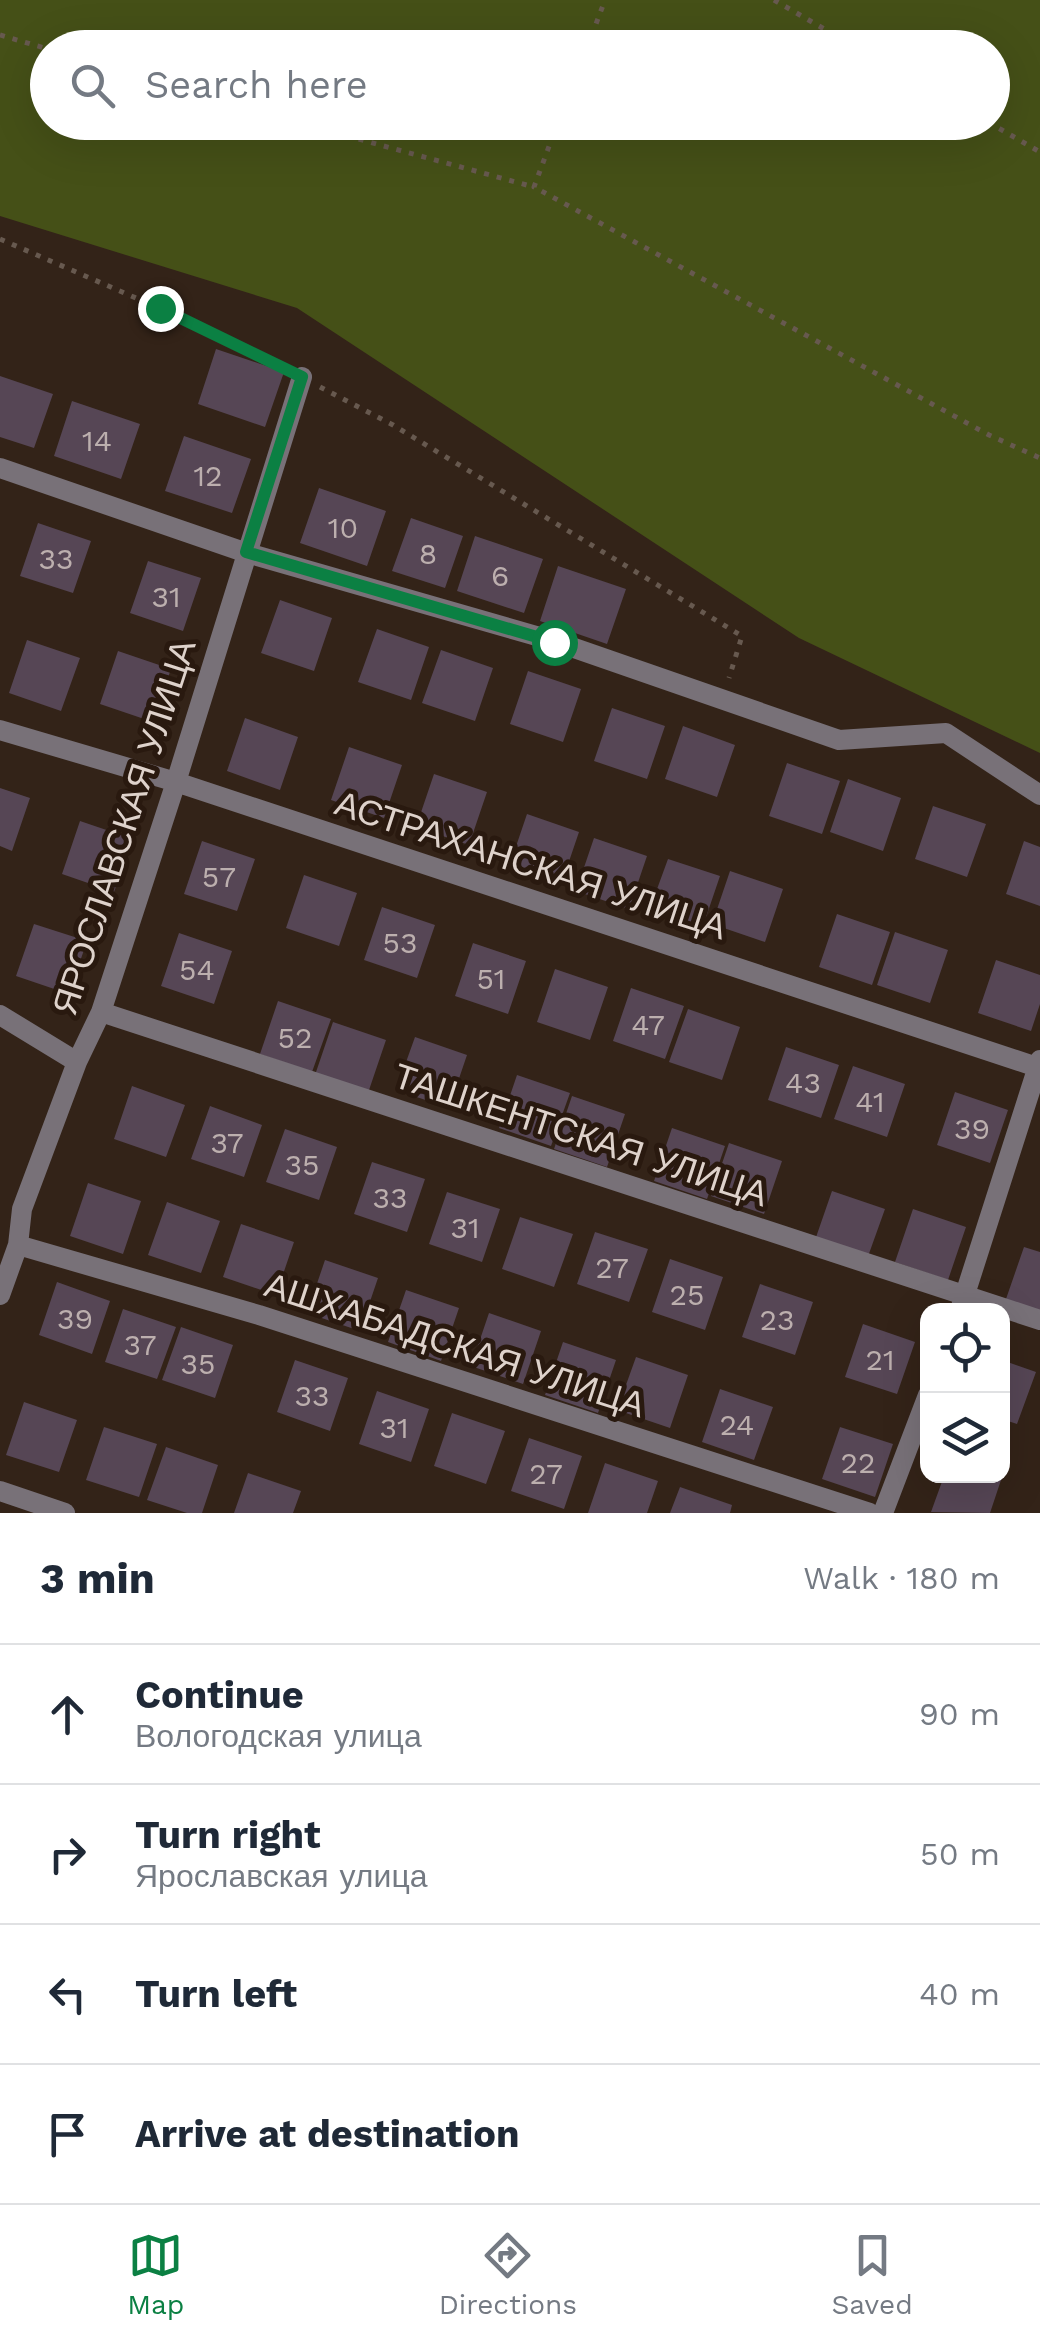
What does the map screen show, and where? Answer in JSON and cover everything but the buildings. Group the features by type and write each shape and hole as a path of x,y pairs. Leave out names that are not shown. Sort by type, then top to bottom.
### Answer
{"street":[{"name":"ЯРОСЛАВСКАЯ УЛИЦА","path":"0,1294 18,1245 22,1210 101,1012 302,377"},
{"path":"0,468 246,552 554,642 839,740 946,734 1040,795"},
{"name":"АСТРАХАНСКАЯ УЛИЦА","path":"0,730 176,782 1039,1065"},
{"name":"ТАШКЕНТСКАЯ УЛИЦА","path":"101,1012 962,1303"},
{"path":"0,1014 78,1062"},
{"path":"962,1303 1039,1065"},
{"path":"0,1202 22,1210"},
{"name":"АШХАБАДСКАЯ УЛИЦА","path":"18,1245 260,1315 870,1513"},
{"name":"ТАШКЕНТСКАЯ УЛИЦА","path":"1010,1313 1040,1320"},
{"path":"883,1513 920,1416"},
{"path":"0,1491 65,1513"}],"path":[{"path":"593,30 605,0"},
{"path":"774,0 826,30"},
{"path":"0,35 30,44"},
{"path":"1010,135 1040,152"},
{"path":"362,140 534,187 989,435 1040,458"},
{"path":"534,187 551,140"},
{"path":"0,239 160,308 394,425 742,636 722,700"}],"green space":[{"path":"0,0 1040,0 1040,753 799,638 297,308 0,216"}],"route":[{"path":"160,308 302,377 246,552 554,642"}]}
